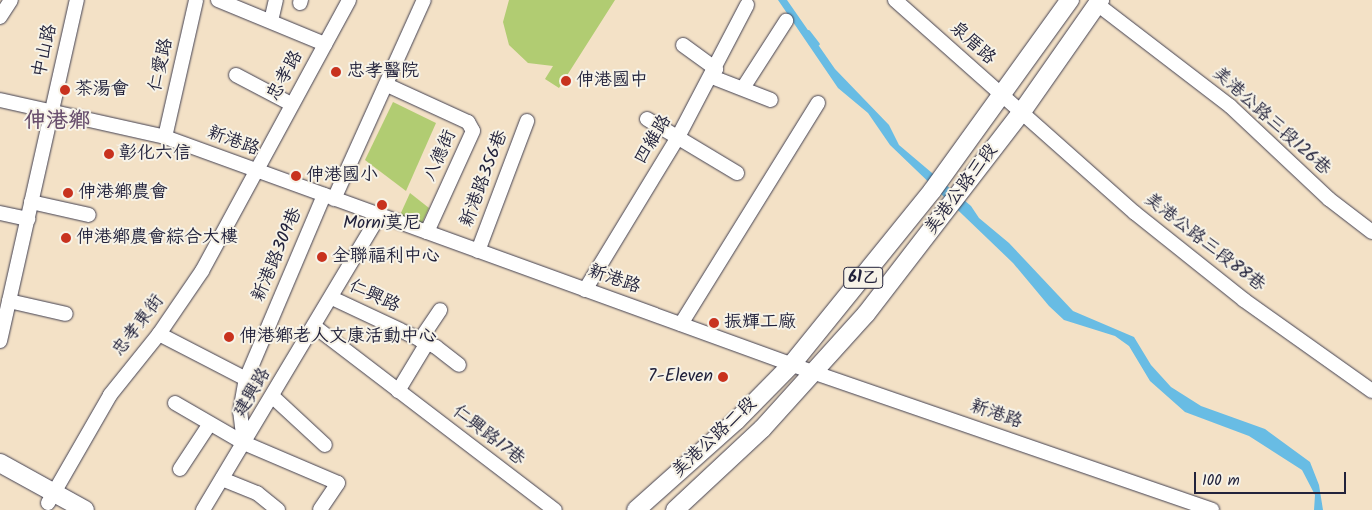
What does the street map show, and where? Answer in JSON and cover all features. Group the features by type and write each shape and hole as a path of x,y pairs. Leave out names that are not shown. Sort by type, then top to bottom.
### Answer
{"main road":[{"name":"美港公路三段","path":"792,364 936,185 1070,0"},
{"name":"美港公路三段","path":"816,373 953,202 1021,113 1098,2"},
{"name":"美港公路二段","path":"636,510 736,421 792,364"},
{"name":"美港公路二段","path":"675,510 762,429 816,373"},
{"path":"0,464 54,502"},
{"path":"0,476 54,502 85,510"}],"street":[{"name":"中山路","path":"0,341 77,0"},
{"name":"仁愛路","path":"164,137 196,0"},
{"path":"218,0 325,44"},
{"path":"271,22 276,0"},
{"name":"忠孝路","path":"255,169 349,0"},
{"path":"329,197 387,85 424,0"},
{"name":"泉厝路","path":"895,0 1021,113"},
{"name":"美港公路三段126巷","path":"1098,2 1230,106 1329,199 1372,232"},
{"name":"四維路","path":"585,290 678,137 714,73 722,48 747,4"},
{"path":"743,88 786,22"},
{"path":"683,45 714,73 771,100"},
{"path":"236,75 291,104"},
{"name":"八德街","path":"387,85 468,122 473,131 427,232"},
{"name":"新港路","path":"0,100 52,110 164,137 816,373 1212,510"},
{"path":"681,324 818,103"},
{"name":"美港公路三段88巷","path":"1021,113 1135,213 1236,294 1372,391"},
{"path":"647,119 736,173"},
{"name":"新港路356巷","path":"478,251 528,121"},
{"name":"忠孝東街","path":"54,502 110,395 159,334 202,271 255,169"},
{"name":"新港路309巷","path":"244,443 240,412 246,379 329,197"},
{"path":"31,202 89,215"},
{"path":"0,213 28,219"},
{"name":"建興路","path":"203,510 332,298 379,216"},
{"name":"仁興路","path":"332,298 423,341 459,365"},
{"path":"9,301 66,314"},
{"path":"398,391 440,310"},
{"name":"仁興路17巷","path":"314,326 555,510"},
{"path":"159,334 246,379"},
{"path":"272,396 325,444"},
{"path":"175,403 209,425 244,443 338,483 320,510"},
{"path":"180,469 209,425"},
{"path":"222,479 256,492 278,510"}],"green space":[{"path":"509,0 615,0 559,88 545,79 553,66 528,63 509,45 503,22"},
{"path":"393,102 436,123 406,191 365,160"},
{"path":"410,193 429,208 421,225 400,215"}],"water":[{"path":"778,0 787,0 835,69 889,125 899,145 971,206 979,218 1009,243 1073,311 1134,337 1151,365 1171,387 1201,406 1265,429 1310,462 1319,485 1323,510 1314,510 1315,495 1302,470 1249,436 1185,412 1150,381 1129,346 1115,336 1064,320 1049,306 1013,263 890,145 868,113 838,88"}],"waterway":[{"path":"808,31 818,44"}],"place":[{"name":"忠孝醫院","path":"336,72"},
{"name":"伸港國中","path":"566,81"},
{"name":"茶湯會","path":"65,90"},
{"name":"彰化六信","path":"109,154"},
{"name":"伸港國小","path":"296,176"},
{"name":"伸港鄉農會","path":"68,193"},
{"name":"Morni莫尼","path":"382,205"},
{"name":"伸港鄉農會綜合大樓","path":"66,238"},
{"name":"全聯福利中心","path":"322,257"},
{"name":"振輝工廠","path":"714,323"},
{"name":"伸港鄉老人文康活動中心","path":"229,337"},
{"name":"7-Eleven","path":"723,377"}],"district":[{"name":"伸港鄉","path":"57,122"}]}
